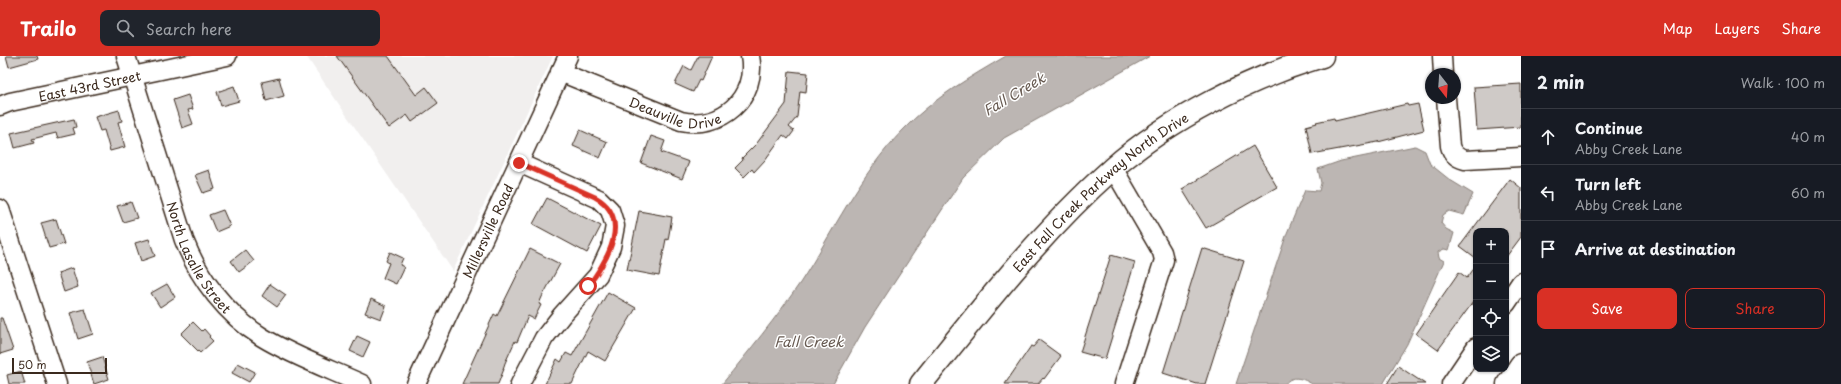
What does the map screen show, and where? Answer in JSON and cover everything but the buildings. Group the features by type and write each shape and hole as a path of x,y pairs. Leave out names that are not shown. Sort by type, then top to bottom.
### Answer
{"main road":[{"name":"East Fall Creek Parkway North Drive","path":"921,384 1002,283 1070,209 1113,168 1156,136 1201,108 1264,77 1322,56"},
{"path":"1508,384 1521,365"}],"street":[{"name":"North Lasalle Street","path":"126,56 184,240 194,262 207,283 235,315 262,337 362,384"},
{"name":"East 43rd Street","path":"0,106 10,102 227,56"},
{"name":"Millersville Road","path":"416,384 568,56"},
{"name":"Deauville Drive","path":"560,72 681,121 698,123 716,120 736,107 746,92 750,81 752,70 750,56"},
{"path":"1442,56 1443,68"},
{"path":"1446,104 1450,146 1452,152 1458,158 1469,160 1521,156"},
{"path":"519,163 599,199 610,210 615,226 611,247 598,275 562,315 544,338 520,384"},
{"path":"1113,168 1162,252 1164,260 1124,384"},
{"path":"0,209 57,384"},
{"path":"1509,300 1521,282"},
{"path":"1451,384 1473,351"}],"shaded area":[{"path":"306,56 553,56 453,271"}],"water":[{"name":"Fall Creek","path":"1006,56 1150,56 1004,138 963,178 865,327 833,384 722,384 772,322 800,283 860,184 887,147 914,119 939,98 965,80"},
{"path":"1415,146 1425,151 1430,164 1450,180 1473,194 1464,215 1449,211 1443,215 1441,223 1446,229 1454,233 1449,250 1444,249 1438,252 1439,258 1444,261 1407,344 1383,384 1312,384 1305,380 1295,378 1291,379 1285,384 1236,384 1287,233 1305,190 1319,191 1321,183 1318,169 1341,161"}],"route":[{"path":"519,163 599,199 610,210 615,226 614,238 605,262 598,275 588,286"}]}
